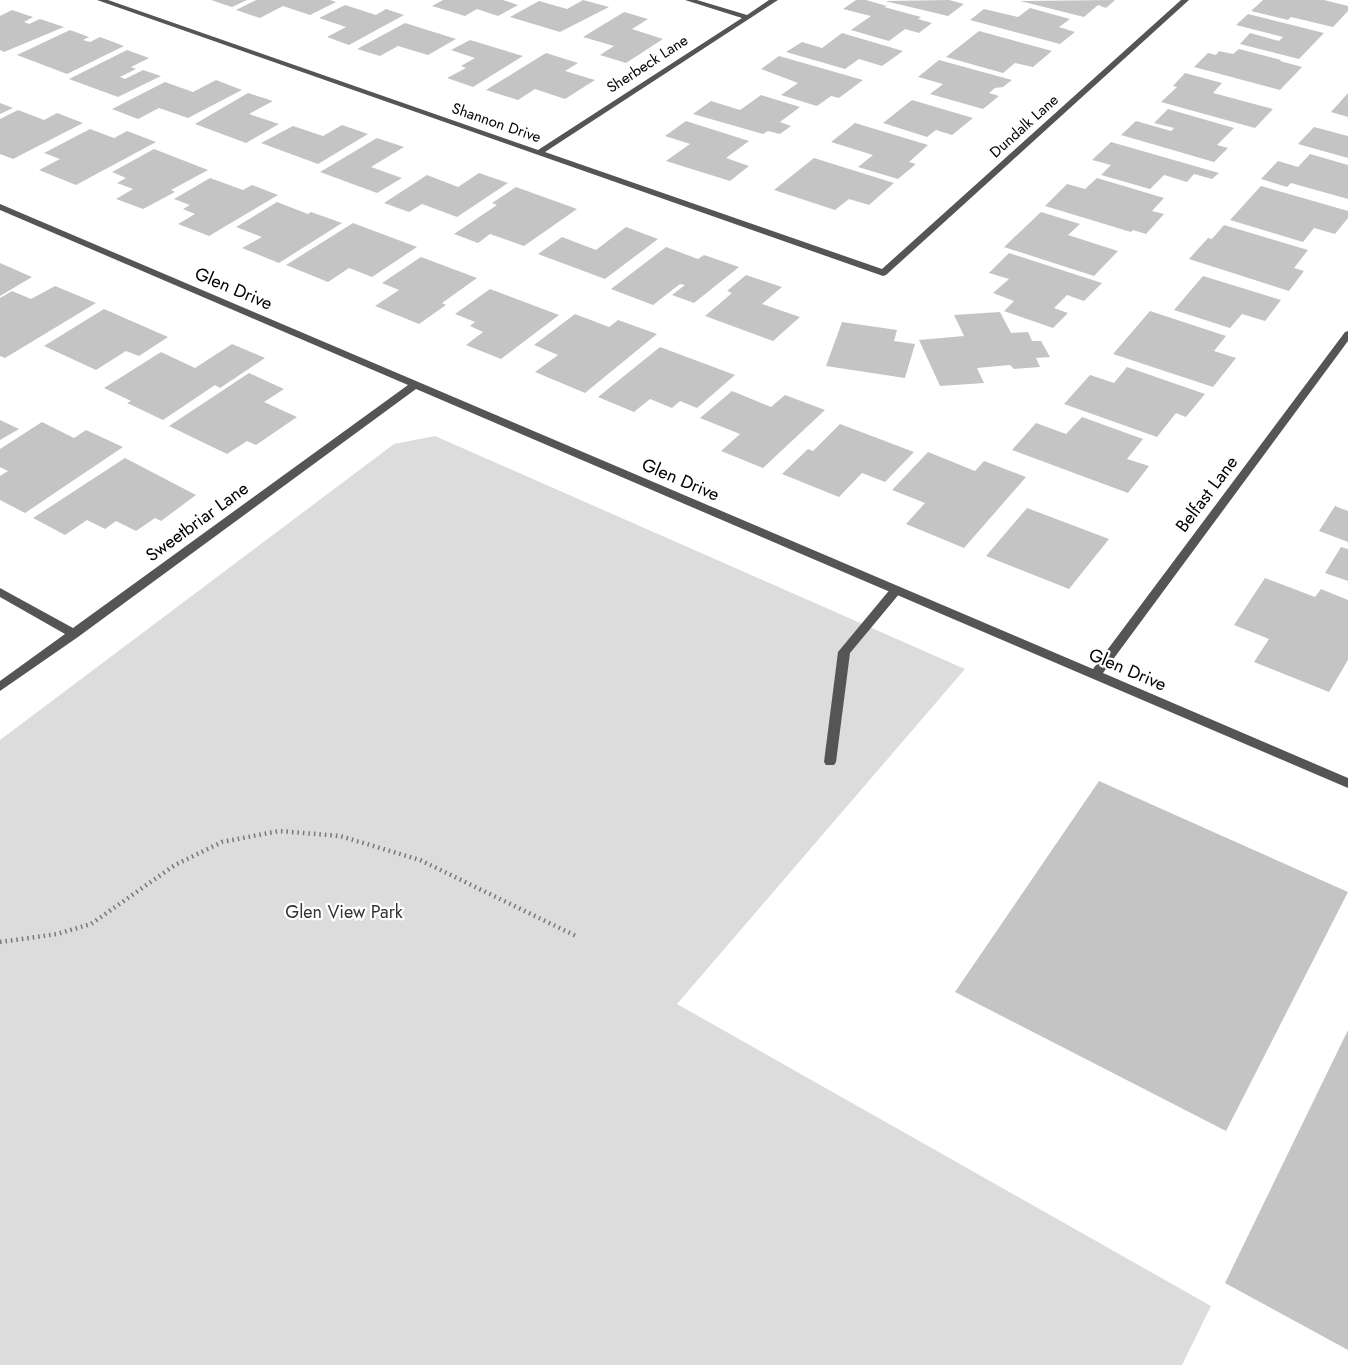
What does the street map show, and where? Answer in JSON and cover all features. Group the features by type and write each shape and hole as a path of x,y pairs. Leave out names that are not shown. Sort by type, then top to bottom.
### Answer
{"street":[{"name":"Shannon Drive","path":"101,0 883,273"},
{"path":"689,0 747,17"},
{"name":"Sherbeck Lane","path":"538,153 774,0"},
{"name":"Dundalk Lane","path":"883,273 1185,0"},
{"name":"Glen Drive","path":"0,207 1348,783"},
{"name":"Belfast Lane","path":"1095,675 1348,334"},
{"name":"Sweetbriar Lane","path":"0,687 415,386"},
{"path":"831,762 844,652 896,590"},
{"path":"0,592 74,634"}],"path":[{"path":"0,942 57,934 91,924 184,860 222,842 279,831 340,836 420,860 578,937"}],"green space":[{"name":"Glen View Park","path":"435,436 965,669 677,1004 1211,1306 1182,1365 0,1365 0,740 394,444"}],"building":[{"path":"211,0 247,0 232,7"},
{"path":"256,0 330,0 336,2 310,15 283,6 260,18 236,10"},
{"path":"443,0 503,0 518,5 498,16 477,9 465,16 432,6"},
{"path":"583,0 609,7 560,32 510,17 539,1 567,9"},
{"path":"856,0 866,0 887,6 884,7 921,17 918,19 932,23 919,33 905,29 889,41 851,30 871,16 843,9"},
{"path":"949,0 964,4 948,16 885,1"},
{"path":"1115,0 1106,8 1098,5 1084,17 1020,1"},
{"path":"1263,0 1324,0 1348,6 1348,11 1333,27 1251,11"},
{"path":"345,5 376,15 386,9 404,15 349,45 327,37 346,27 319,18"},
{"path":"1030,8 1070,19 1059,27 1075,32 1060,44 970,20 984,9 1018,17"},
{"path":"12,10 33,17 24,22 29,24 40,19 64,27 4,52 0,50 0,16"},
{"path":"624,12 648,19 632,29 663,39 626,63 600,55 614,46 583,37"},
{"path":"1248,14 1324,33 1299,59 1240,44 1250,33 1279,41 1283,37 1236,25"},
{"path":"405,23 456,39 428,55 398,46 380,56 357,49"},
{"path":"70,30 89,37 83,40 90,42 100,37 124,46 67,74 17,55"},
{"path":"979,31 1052,51 1033,67 1015,63 1003,73 946,57"},
{"path":"842,33 903,51 882,66 859,59 845,69 786,52 802,42 822,48"},
{"path":"470,40 523,56 473,87 447,78 466,68 461,66 475,58 451,50"},
{"path":"1239,49 1302,67 1280,90 1194,67 1208,53 1216,55 1219,51 1233,54"},
{"path":"127,50 149,58 131,67 136,69 120,77 125,79 143,70 161,76 118,97 69,79"},
{"path":"546,53 578,63 565,71 595,80 565,99 535,89 518,100 486,90"},
{"path":"779,56 863,80 839,98 831,96 817,106 781,95 798,83 761,69"},
{"path":"939,60 1012,80 989,93 999,96 983,109 930,94 943,84 918,77"},
{"path":"1185,73 1222,83 1213,93 1273,109 1255,128 1161,102 1177,87 1173,86"},
{"path":"216,80 242,90 188,118 159,108 138,119 112,109 165,82 193,92"},
{"path":"248,93 273,101 249,114 279,124 246,143 195,124"},
{"path":"1348,93 1348,117 1331,112"},
{"path":"761,95 800,107 780,122 791,126 780,134 768,131 763,134 693,114 711,101 740,110"},
{"path":"912,100 973,118 952,135 936,130 927,137 883,123"},
{"path":"0,103 13,108 0,114"},
{"path":"1168,109 1234,128 1217,145 1228,148 1214,162 1121,135 1136,121 1171,131 1174,128 1154,123"},
{"path":"18,110 44,120 57,113 83,123 13,159 0,154 0,119"},
{"path":"686,121 749,141 726,158 749,166 730,181 666,161 690,144 665,136"},
{"path":"855,123 928,145 909,162 916,164 898,179 858,167 873,155 831,142"},
{"path":"342,125 368,134 318,164 261,143 293,126 323,136"},
{"path":"1314,127 1348,136 1348,158 1298,144"},
{"path":"90,129 114,138 127,131 156,142 76,185 39,170 60,159 44,153"},
{"path":"377,138 404,147 371,167 402,178 377,193 320,172"},
{"path":"1111,142 1219,173 1212,179 1194,174 1187,182 1164,175 1150,189 1101,175 1111,165 1092,160"},
{"path":"154,149 208,170 171,190 175,192 143,209 116,199 133,189 117,183 126,178 112,172"},
{"path":"1310,154 1348,165 1348,199 1291,183 1287,187 1261,179 1278,161 1298,167"},
{"path":"814,158 894,183 869,205 849,199 835,210 774,190"},
{"path":"479,173 508,183 457,217 422,204 409,212 384,203 427,175 458,187"},
{"path":"210,178 243,190 252,185 278,195 209,236 178,224 195,214 183,209 190,205 174,199"},
{"path":"1097,178 1164,198 1152,211 1164,214 1146,234 1133,230 1131,232 1045,206 1067,184 1085,189"},
{"path":"1261,186 1348,211 1348,218 1335,234 1314,228 1303,242 1230,220"},
{"path":"516,187 577,209 524,246 490,234 478,243 454,234 497,205 492,203"},
{"path":"277,202 308,214 311,212 342,223 279,263 242,248 262,237 236,227"},
{"path":"1041,212 1080,224 1068,235 1118,251 1094,276 1004,247"},
{"path":"353,223 417,247 372,277 349,268 328,282 286,265"},
{"path":"1224,225 1308,250 1294,268 1304,271 1289,291 1189,259 1208,238 1212,239"},
{"path":"626,227 658,239 605,279 538,254 562,237 596,250"},
{"path":"666,247 698,259 704,255 739,267 694,303 672,295 685,285 680,284 653,305 611,289"},
{"path":"1009,253 1102,283 1084,301 1067,295 1054,308 1068,313 1053,328 1004,311 1014,301 993,293 1009,279 989,273"},
{"path":"421,257 477,278 442,303 446,305 419,324 375,306 399,290 382,283"},
{"path":"0,263 32,277 0,296"},
{"path":"746,275 782,287 762,304 800,317 773,341 705,316 732,293 727,291"},
{"path":"1203,276 1281,300 1265,321 1242,314 1230,328 1174,310"},
{"path":"55,286 96,303 5,358 0,356 0,298 12,291 31,299"},
{"path":"490,289 559,315 501,359 466,345 483,332 470,326 475,322 455,314"},
{"path":"104,309 168,337 139,356 126,351 96,370 44,346"},
{"path":"1150,311 1226,336 1214,351 1236,358 1213,387 1113,354"},
{"path":"1000,312 1011,333 1028,332 1032,341 1041,341 1050,357 1036,358 1040,367 1014,369 1010,365 977,368 984,383 940,386 919,340 964,336 954,315"},
{"path":"575,314 609,327 618,320 657,334 585,393 535,372 558,355 534,345"},
{"path":"842,322 897,330 894,341 915,344 905,378 826,366"},
{"path":"232,344 265,358 220,388 215,385 163,420 127,403 131,401 104,388 161,352 195,368"},
{"path":"660,347 735,375 697,408 680,401 672,408 650,399 634,412 598,397"},
{"path":"1127,367 1205,394 1186,417 1176,413 1157,437 1064,404 1090,375 1114,383"},
{"path":"249,373 284,389 264,402 297,417 256,445 247,441 227,454 169,426"},
{"path":"732,391 771,407 785,395 825,410 763,468 721,451 740,434 700,418"},
{"path":"1082,417 1143,439 1127,459 1149,466 1128,493 1012,450 1036,423 1066,434"},
{"path":"0,420 19,429 0,440"},
{"path":"42,422 74,438 86,430 123,447 25,513 0,500 0,476 8,471 0,467 0,449"},
{"path":"840,424 914,452 885,482 862,473 839,497 782,474 808,449 813,451"},
{"path":"928,452 975,471 984,461 1026,477 964,548 906,524 925,503 892,490"},
{"path":"125,458 196,495 161,521 155,518 136,531 116,521 105,529 87,520 65,535 33,518"},
{"path":"1335,506 1348,511 1348,542 1319,531"},
{"path":"1027,508 1109,539 1069,589 986,556"},
{"path":"1341,547 1348,549 1348,581 1325,573"},
{"path":"1265,578 1315,597 1321,589 1348,600 1348,660 1329,692 1254,662 1269,639 1234,625"},
{"path":"1099,781 1348,892 1226,1131 955,992"},
{"path":"1348,1030 1348,1350 1225,1283"}]}
